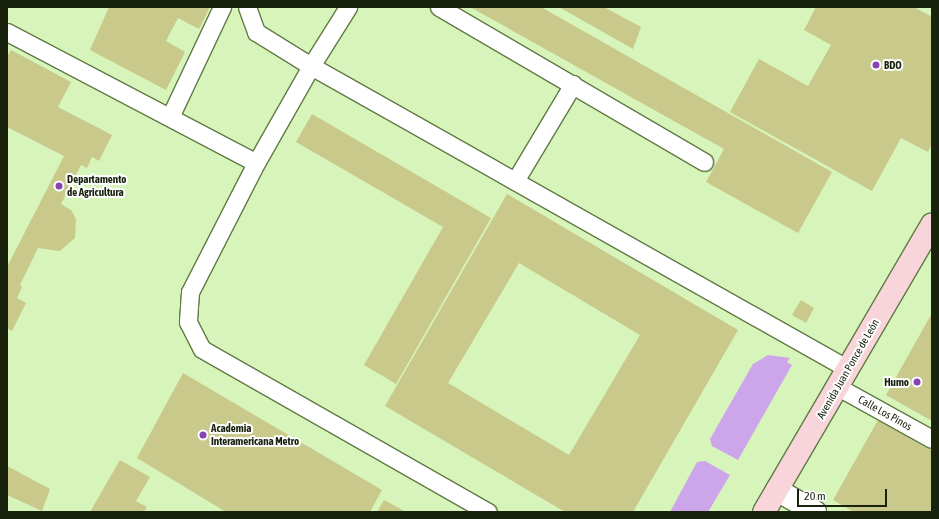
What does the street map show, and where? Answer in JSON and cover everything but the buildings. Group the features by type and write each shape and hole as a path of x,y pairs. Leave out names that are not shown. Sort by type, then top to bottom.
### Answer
{"main road":[{"name":"Avenida Juan Ponce de León","path":"764,512 932,225"}],"street":[{"path":"777,490 815,512"}],"lane":[{"path":"170,116 222,7"},
{"name":"Calle Los Pinos","path":"247,7 256,32 311,66 515,181 843,378 932,439"},
{"path":"348,7 311,66 256,163 190,292 188,322 202,349 488,512"},
{"path":"438,7 573,84 704,162"},
{"path":"7,32 170,116 256,163"},
{"path":"515,181 573,84"}],"shaded area":[{"path":"768,355 790,358 787,362 792,365 738,460 712,446 710,439 753,364"},
{"path":"705,461 730,475 708,512 670,512 697,462"}],"place":[{"name":"BDO","path":"876,65"},
{"name":"Departamento de Agricultura","path":"59,186"},
{"name":"Humo","path":"917,382"},
{"name":"Academia Interamericana Metro","path":"203,435"}]}
